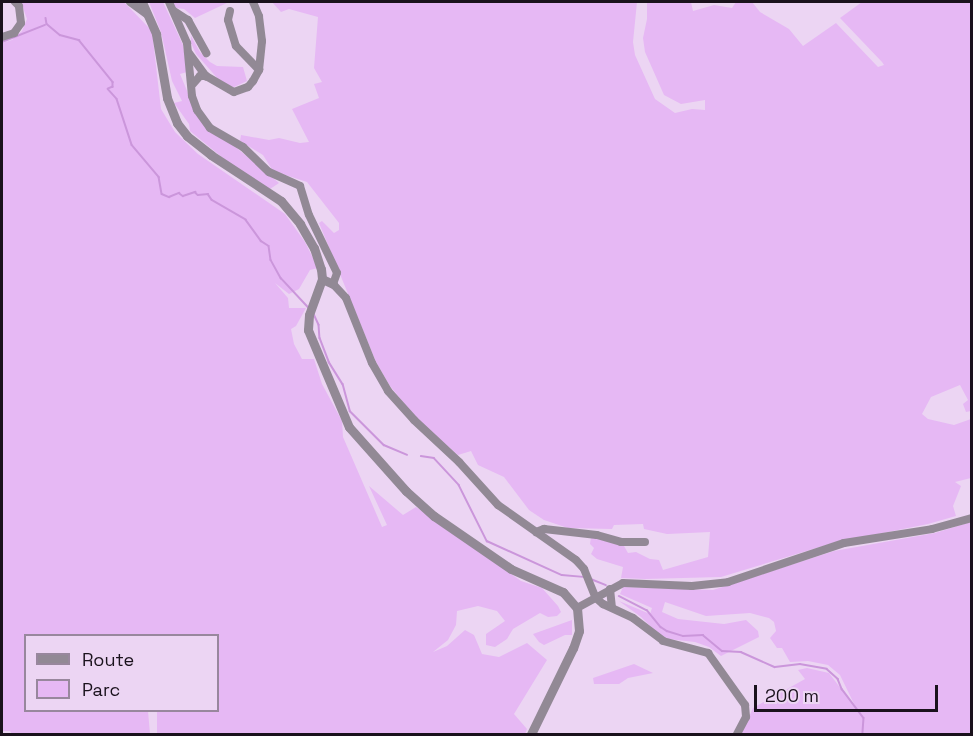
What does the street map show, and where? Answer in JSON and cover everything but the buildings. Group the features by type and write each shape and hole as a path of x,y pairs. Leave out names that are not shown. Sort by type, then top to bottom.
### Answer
{"street":[{"path":"2,37 14,33 21,23 19,6 15,2"},
{"path":"130,2 151,17"},
{"path":"142,2 151,17 159,45 167,98 177,123 203,150 288,208 314,248 320,261 322,279 309,315 308,330 349,427 406,491 434,516 512,569 563,592 577,608 579,631 573,648 531,735"},
{"path":"169,2 188,52 194,103 210,128 243,147 273,175 300,186 309,215 337,273 333,284"},
{"path":"188,52 206,76 234,92 248,87 259,70 261,28 253,2"},
{"path":"230,11 228,20 236,46 259,70"},
{"path":"174,12 188,20 206,53"},
{"path":"193,84 200,76 206,76"},
{"path":"322,279 333,284 346,298 372,363 388,391 414,420 459,462 489,497 576,560 586,572 596,598 633,618 663,641 708,653 745,705 746,717 737,735"},
{"path":"577,608 610,589 630,582 675,586 728,582 844,543 932,529 972,518"},
{"path":"536,532 544,529 597,535 621,542 645,542"},
{"path":"610,589 612,607"}],"green space":[{"path":"21,2 124,2 152,31 161,109 175,132 198,154 285,214 305,242 318,268 310,270 299,289 289,294 275,283 288,298 289,308 306,308 296,326 291,329 294,344 302,359 314,359 322,384 342,421 343,437 382,527 387,525 369,486 403,515 416,507 521,581 542,588 561,612 557,616 548,617 540,613 513,629 507,639 495,647 486,645 486,634 505,621 497,611 478,606 457,611 456,625 448,640 433,652 447,646 465,630 474,635 482,654 499,657 527,643 547,660 514,714 527,729 525,734 157,734 157,712 219,712 219,634 24,634 24,712 148,712 150,734 12,734 10,731 2,731 2,43 12,40 22,31 27,19"},
{"path":"149,2 163,2 183,45 187,72 180,74 197,115 279,183 270,189 240,172 190,131 189,124 174,103 182,101 172,81 161,32"},
{"path":"172,2 229,2 195,18 184,9 176,8"},
{"path":"272,2 637,2 633,42 635,55 655,99 675,113 692,109 705,110 705,100 681,104 664,95 645,52 643,38 647,19 647,2 691,2 693,11 714,5 732,8 736,2 752,2 760,12 789,29 803,46 836,23 878,67 884,65 840,18 862,2 971,2 971,411 966,412 963,404 968,400 960,385 931,397 922,414 928,419 954,425 971,419 971,478 955,482 961,486 953,506 956,516 928,524 833,543 721,577 645,579 621,578 623,567 597,559 591,554 594,548 590,544 591,537 624,546 628,553 636,552 650,559 659,560 663,570 708,557 710,532 667,534 644,529 643,524 614,525 612,529 568,528 544,520 529,510 504,477 478,465 471,451 458,455 417,419 390,386 376,362 319,223 322,221 334,233 339,230 339,223 307,182 273,171 263,155 240,141 241,135 269,140 279,138 300,143 309,142 292,109 319,98 314,84 322,82 314,68 318,17 289,9 281,12"},
{"path":"191,36 200,52 210,62 217,66 243,67 247,81 232,88 219,80 196,54 191,43"},
{"path":"971,522 971,734 741,734 753,708 805,679 798,670 807,668 829,673 857,710 840,675 828,665 808,661 790,662 782,648 777,648 770,638 776,631 774,622 769,618 750,613 706,616 665,602 662,612 678,619 724,624 746,620 758,631 759,637 721,656 709,647 695,642 668,639 658,634 641,617 619,601 650,614 652,608 620,594 623,587 713,590 834,551 935,533"},
{"path":"572,620 572,635 565,635 544,645 533,634"},
{"path":"634,664 653,673 628,678 619,684 594,684 593,678"}],"waterway":[{"path":"46,18 47,24 60,35 79,40 113,82 113,87 108,89 117,99 132,145 159,177 162,194 169,197 179,193 183,196 195,192 198,195 208,194 212,200 246,220 261,241 269,246 271,260 281,278 308,307"},
{"path":"2,42 45,25"},
{"path":"313,312 329,362 343,384 350,411 384,445 407,455"},
{"path":"421,456 434,458 459,485 487,541 562,575 583,577"},
{"path":"591,579 606,585"},
{"path":"619,596 647,610 667,631 683,636 703,635 722,651 741,652 775,667 800,664 827,669 838,679 842,689 864,718 863,734"}]}
